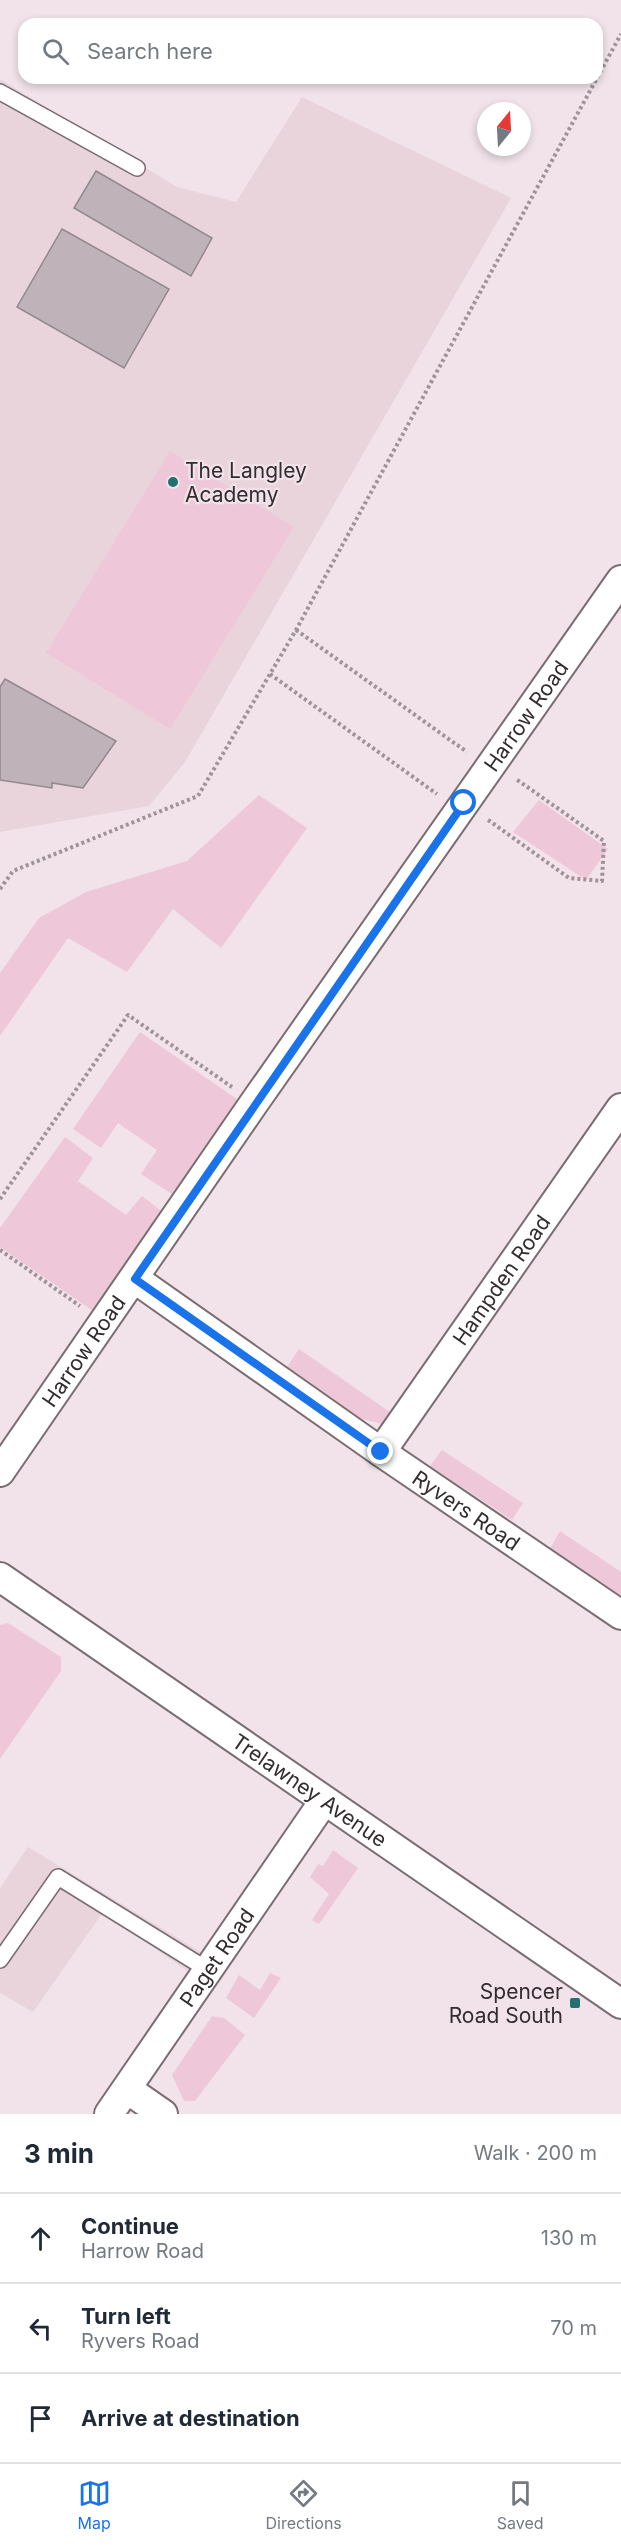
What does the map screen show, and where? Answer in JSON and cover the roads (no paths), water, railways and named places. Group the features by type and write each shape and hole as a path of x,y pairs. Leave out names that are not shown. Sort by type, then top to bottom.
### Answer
{"street":[{"name":"Harrow Road","path":"0,1473 254,1103 621,580"},
{"name":"Hampden Road","path":"381,1452 621,1108"},
{"name":"Ryvers Road","path":"135,1279 381,1452 621,1615"},
{"name":"Trelawney Avenue","path":"0,1577 621,2004"},
{"name":"Paget Road","path":"109,2114 324,1801"},
{"path":"127,2089 163,2114"}],"lane":[{"path":"0,92 137,168"},
{"path":"0,1960 58,1877 208,1970"}],"place":[{"name":"The Langley Academy","path":"173,482"},
{"name":"Spencer Road South","path":"575,2003"}]}
